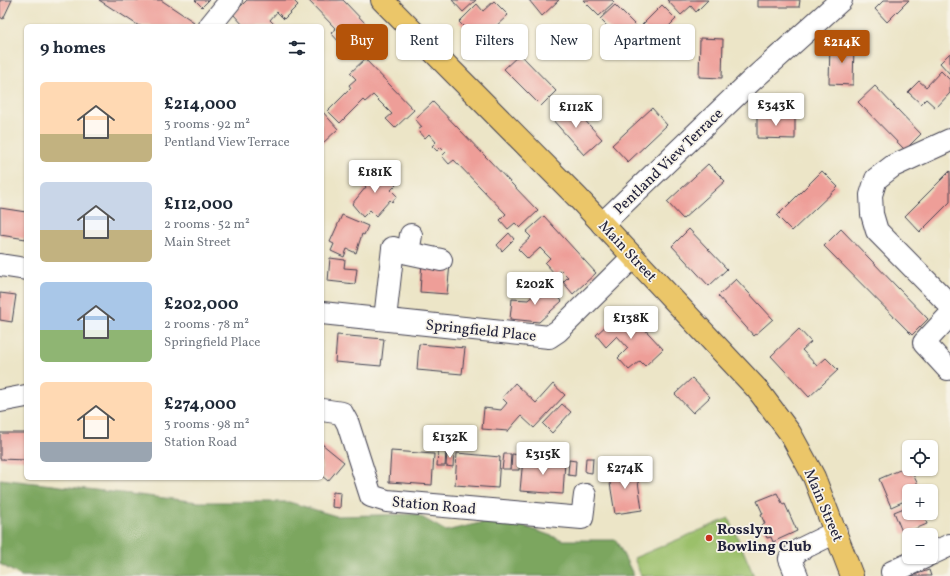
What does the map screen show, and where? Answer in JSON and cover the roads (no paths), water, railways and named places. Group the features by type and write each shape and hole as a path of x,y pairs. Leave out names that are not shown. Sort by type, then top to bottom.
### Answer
{"main road":[{"name":"Main Street","path":"382,0 602,224 757,389 790,433 814,476 852,576"}],"street":[{"path":"212,24 231,0"},
{"name":"Pentland View Terrace","path":"602,224 750,82 841,0"},
{"path":"950,140 893,166 876,179 871,195 872,214 877,231 950,305"},
{"path":"385,319 393,248 410,244 441,260"},
{"name":"Springfield Place","path":"324,313 549,337 558,331 633,257"},
{"path":"0,265 24,269"},
{"path":"948,369 924,343 950,315"},
{"path":"0,401 24,396"},
{"name":"Station Road","path":"324,410 342,413 348,424 371,496 387,501 582,518 585,495"},
{"path":"797,576 790,559 799,550 836,532"},
{"path":"938,551 950,545"},
{"path":"892,572 909,564"}],"place":[{"name":"Rosslyn Bowling Club","path":"709,538"}]}
